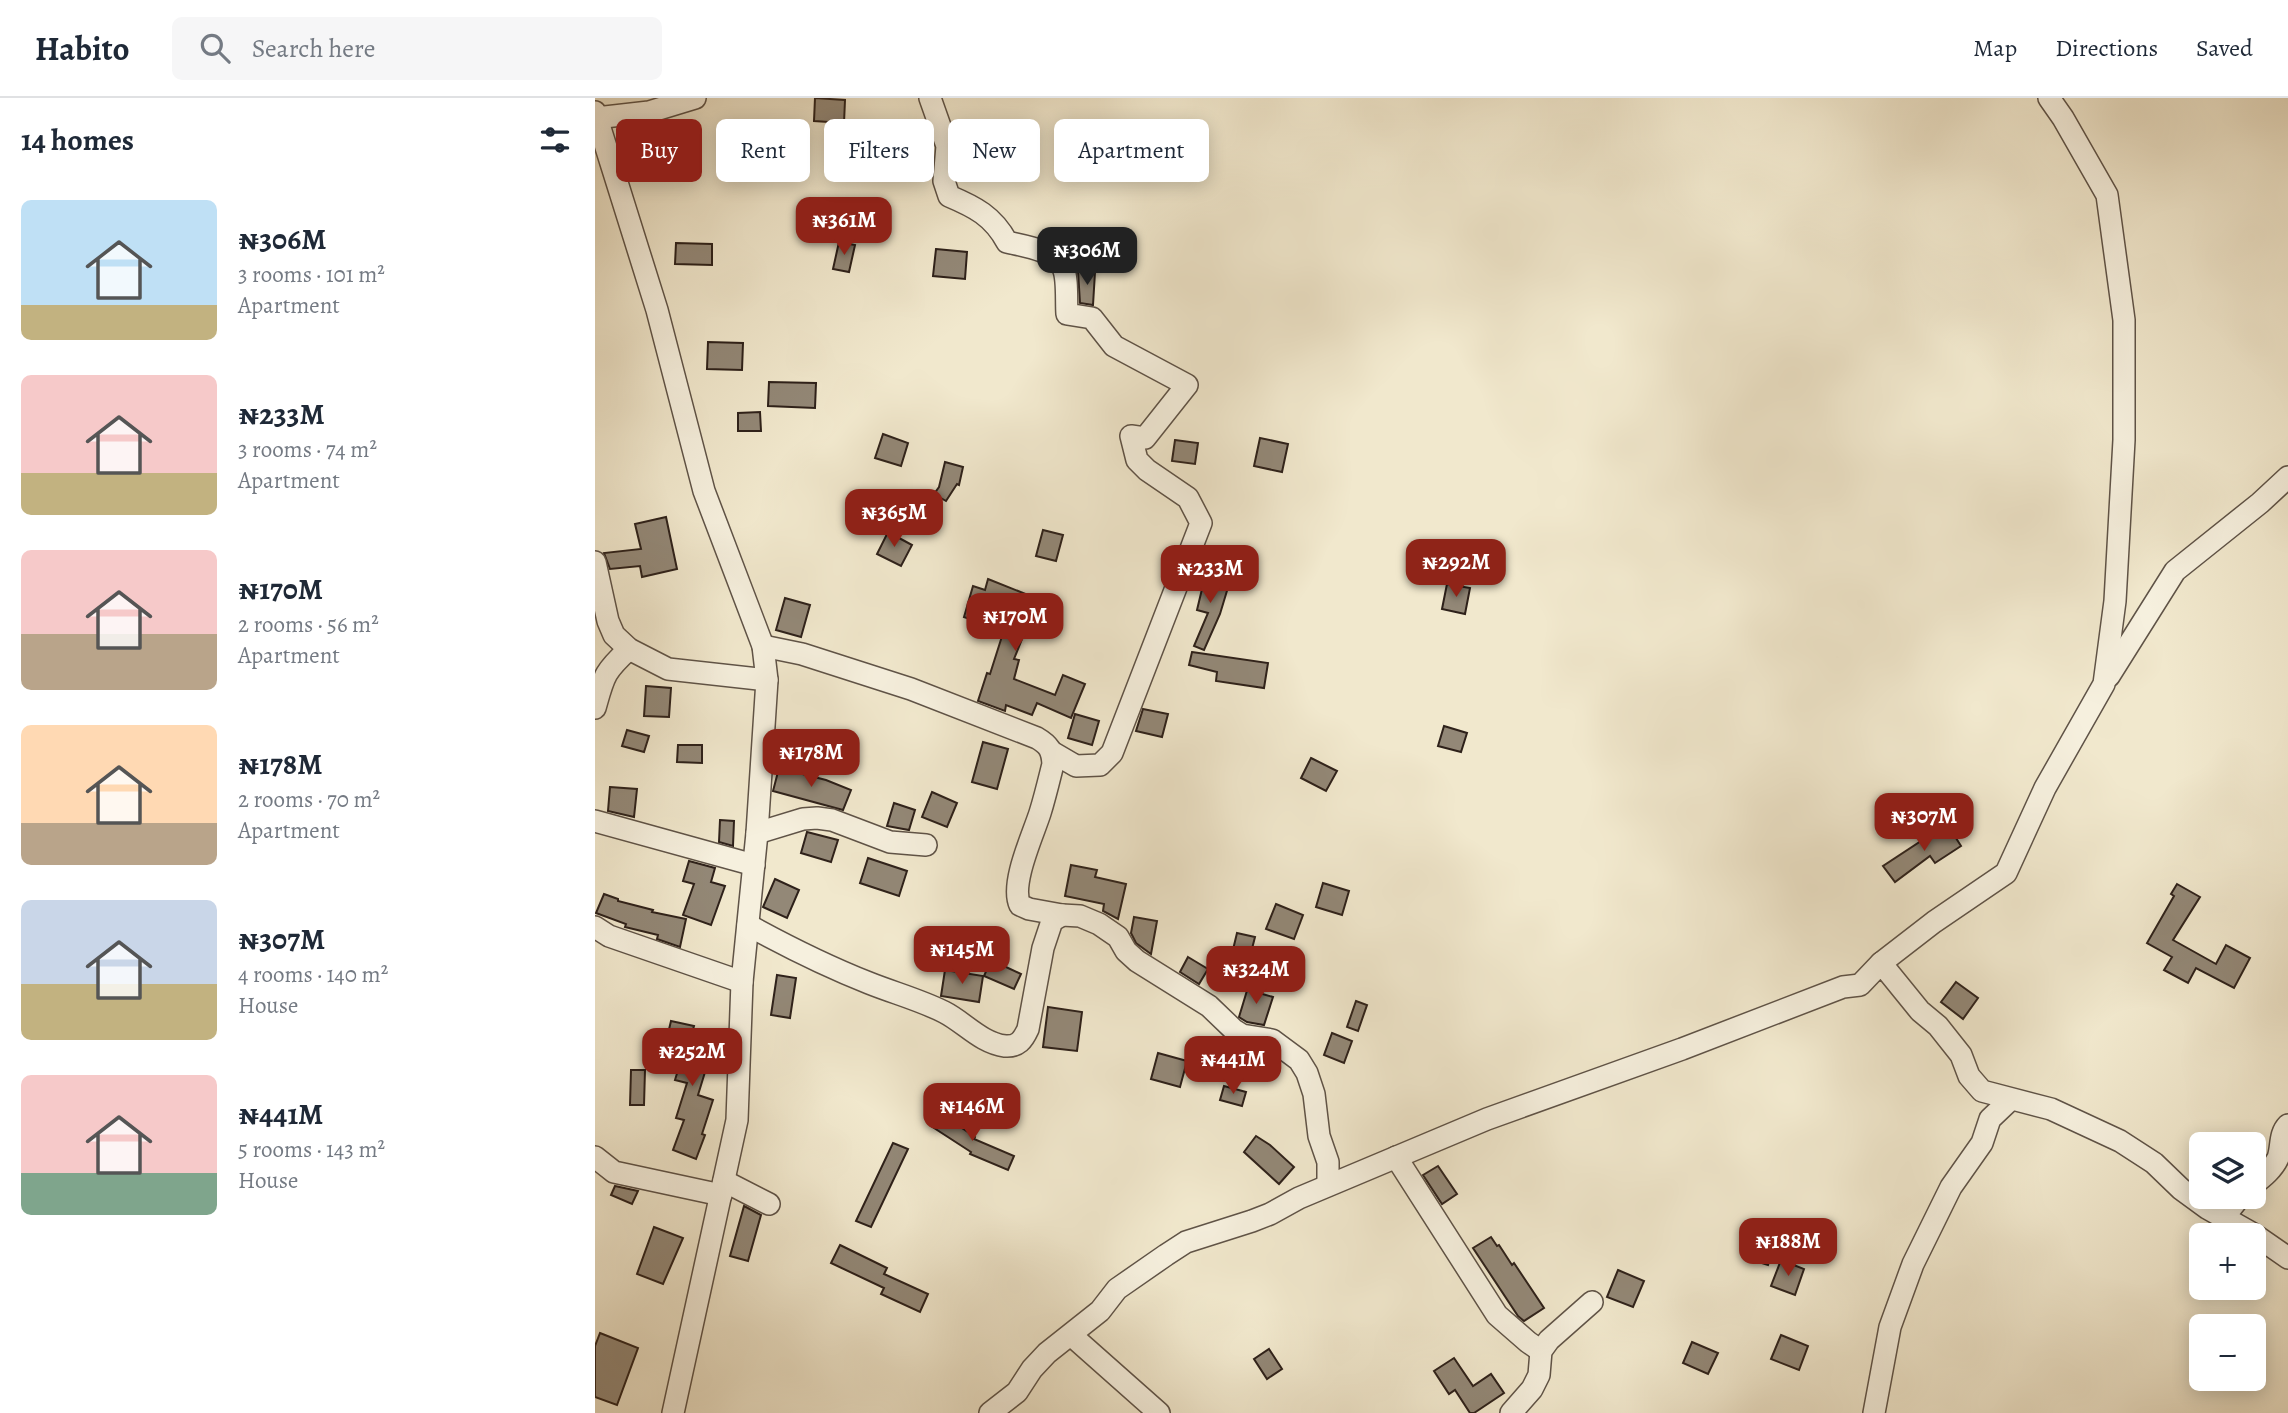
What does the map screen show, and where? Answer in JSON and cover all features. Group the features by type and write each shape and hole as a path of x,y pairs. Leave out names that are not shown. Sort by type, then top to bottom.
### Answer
{"street":[{"path":"595,118 649,112 695,98"},
{"path":"930,98 947,146 944,181 949,196 975,207 998,226 1007,242 1031,247 1056,258 1064,269 1067,314 1092,318 1114,346 1187,385 1145,438 1131,436 1137,460 1188,498 1201,523 1112,753 1100,765 1076,766 1052,752"},
{"path":"2049,98 2107,195 2124,320 2124,440 2115,601 2104,684"},
{"path":"595,112 657,310 704,491 763,646 767,680 757,833 742,982 737,1120 673,1413"},
{"path":"990,1413 1017,1392 1032,1369 1047,1353 1100,1311 1117,1289 1186,1242 1252,1221 1328,1185 1487,1119 1682,1049 1843,987 1860,985 1881,964 1934,922 2006,873 2045,788 2104,684 2175,570 2260,503 2288,477"},
{"path":"595,562 608,621 614,635 629,649 668,669 767,680"},
{"path":"763,646 802,654 911,689 1048,744 1053,764 1022,868 1017,898 1020,905 1029,909 1080,916 1099,924 1118,937 1126,951 1137,961 1209,1006 1234,1031 1272,1040 1300,1060 1314,1094 1319,1136 1328,1162 1328,1185"},
{"path":"595,708 609,667 629,649"},
{"path":"757,833 803,819 817,818 832,820 890,842 926,845"},
{"path":"595,821 754,865"},
{"path":"748,925 809,958 944,1012 980,1036 996,1044 1009,1046 1019,1044 1028,1029 1043,948 1052,921 1062,915"},
{"path":"595,927 609,936 742,982"},
{"path":"1881,964 1961,1055 1969,1076 1982,1091 1990,1119"},
{"path":"1982,1091 2051,1109 2120,1141 2154,1164 2181,1189 2288,1258"},
{"path":"1874,1413 1890,1327 1913,1264 1951,1186 1982,1143 1990,1119 2010,1100"},
{"path":"2266,1175 2277,1160 2283,1130 2288,1125"},
{"path":"595,1157 614,1171 723,1188 769,1204"},
{"path":"1396,1157 1497,1315 1541,1351"},
{"path":"2223,1218 2230,1209"},
{"path":"1511,1413 1532,1389 1539,1375 1541,1351 1549,1340 1592,1302"},
{"path":"1071,1335 1159,1413"}],"building":[{"path":"815,98 845,100 844,119 814,121"},
{"path":"839,242 855,245 849,272 833,269"},
{"path":"676,243 712,244 712,265 675,264"},
{"path":"936,249 967,252 965,279 933,276"},
{"path":"1078,271 1095,272 1093,305 1080,303"},
{"path":"708,342 743,343 742,370 707,369"},
{"path":"769,382 816,383 815,408 768,406"},
{"path":"760,412 761,431 738,431 738,413"},
{"path":"883,434 908,443 901,466 875,458"},
{"path":"1260,438 1288,444 1282,472 1254,466"},
{"path":"1175,440 1198,443 1195,464 1172,461"},
{"path":"945,462 963,467 959,485 957,484 946,501 934,494 939,487"},
{"path":"666,517 677,569 642,577 640,566 610,569 604,553 641,549 635,524"},
{"path":"1043,530 1063,535 1056,561 1036,556"},
{"path":"888,532 912,545 901,566 877,554"},
{"path":"1201,572 1229,584 1220,614 1204,650 1194,646 1208,613 1197,610 1202,589 1195,586"},
{"path":"988,579 1038,599 1014,659 1019,660 1014,679 1055,695 1063,675 1085,684 1071,718 1037,703 1032,715 1006,705 1005,711 978,701 1004,630 964,617 973,586 985,590"},
{"path":"1447,584 1470,588 1465,614 1442,609"},
{"path":"785,598 810,605 801,637 776,630"},
{"path":"1192,652 1268,663 1264,688 1216,681 1217,672 1189,665"},
{"path":"646,686 671,688 669,717 644,716"},
{"path":"1143,709 1168,714 1162,737 1136,731"},
{"path":"1075,714 1099,721 1092,745 1068,738"},
{"path":"1444,726 1467,733 1461,752 1438,746"},
{"path":"627,730 649,736 644,752 622,746"},
{"path":"983,742 1008,749 997,789 972,782"},
{"path":"678,745 702,745 702,763 677,762"},
{"path":"1311,758 1337,771 1326,791 1301,778"},
{"path":"779,768 826,780 851,790 843,810 773,791"},
{"path":"610,787 637,789 634,817 608,811"},
{"path":"932,792 957,803 947,827 922,817"},
{"path":"894,803 915,810 909,830 887,826"},
{"path":"720,820 734,821 733,846 719,842"},
{"path":"1947,824 1961,846 1935,863 1930,856 1895,882 1883,866"},
{"path":"807,832 838,840 831,862 801,853"},
{"path":"868,858 907,871 899,896 860,883"},
{"path":"689,861 715,868 711,882 725,886 711,925 683,915 694,884 683,881"},
{"path":"1071,865 1097,870 1095,877 1126,884 1118,919 1103,911 1104,904 1065,896"},
{"path":"775,879 799,890 787,918 763,907"},
{"path":"1323,883 1349,891 1342,915 1316,907"},
{"path":"2177,884 2200,897 2173,940 2216,964 2226,945 2250,958 2234,988 2196,968 2188,983 2164,970 2172,957 2147,943 2174,896 2171,894"},
{"path":"604,894 618,901 653,910 652,912 686,919 680,947 657,939 658,935 625,927 626,924 596,913"},
{"path":"1276,904 1303,915 1294,939 1266,929"},
{"path":"1134,917 1157,921 1151,954 1136,943 1131,933"},
{"path":"1237,933 1255,937 1242,988 1225,983"},
{"path":"1188,957 1208,969 1199,984 1180,972"},
{"path":"991,960 1021,974 1014,989 984,976"},
{"path":"945,970 983,976 979,1002 941,996"},
{"path":"777,975 796,978 790,1018 771,1015"},
{"path":"1956,982 1978,998 1963,1019 1941,1002"},
{"path":"1249,984 1261,987 1259,993 1273,997 1264,1025 1247,1022 1239,1017"},
{"path":"1356,1001 1367,1005 1358,1031 1347,1027"},
{"path":"1048,1007 1082,1012 1077,1051 1043,1047"},
{"path":"671,1021 694,1026 690,1040 720,1046 717,1061 709,1059 698,1095 713,1100 696,1159 673,1150 684,1120 676,1118 687,1083 675,1080 685,1047 666,1042"},
{"path":"1332,1033 1352,1041 1344,1063 1324,1055"},
{"path":"1158,1053 1187,1061 1180,1087 1151,1079"},
{"path":"631,1070 645,1070 644,1105 630,1105"},
{"path":"1224,1086 1246,1092 1242,1106 1220,1100"},
{"path":"940,1113 975,1137 974,1139 1014,1156 1008,1170 970,1154 971,1152 931,1126"},
{"path":"1256,1136 1294,1167 1279,1184 1244,1152"},
{"path":"893,1143 908,1149 871,1227 856,1221"},
{"path":"1438,1166 1457,1194 1442,1204 1423,1175"},
{"path":"615,1186 638,1191 632,1204 611,1195"},
{"path":"744,1206 761,1215 748,1261 730,1256"},
{"path":"1755,1222 1779,1229 1768,1265 1743,1257"},
{"path":"654,1227 683,1238 663,1284 637,1274"},
{"path":"1491,1237 1512,1265 1514,1263 1544,1308 1524,1321 1473,1248"},
{"path":"840,1245 887,1268 884,1274 928,1294 920,1312 881,1294 884,1288 831,1263"},
{"path":"1781,1260 1804,1269 1795,1295 1771,1286"},
{"path":"1618,1270 1644,1281 1633,1307 1607,1297"},
{"path":"600,1333 638,1348 617,1405 595,1397 595,1346"},
{"path":"1781,1335 1808,1346 1799,1370 1771,1359"},
{"path":"1692,1342 1718,1353 1708,1374 1683,1363"},
{"path":"1269,1349 1282,1369 1267,1379 1254,1359"},
{"path":"1454,1358 1473,1386 1491,1374 1504,1393 1470,1413 1455,1390 1449,1394 1434,1371"}]}
